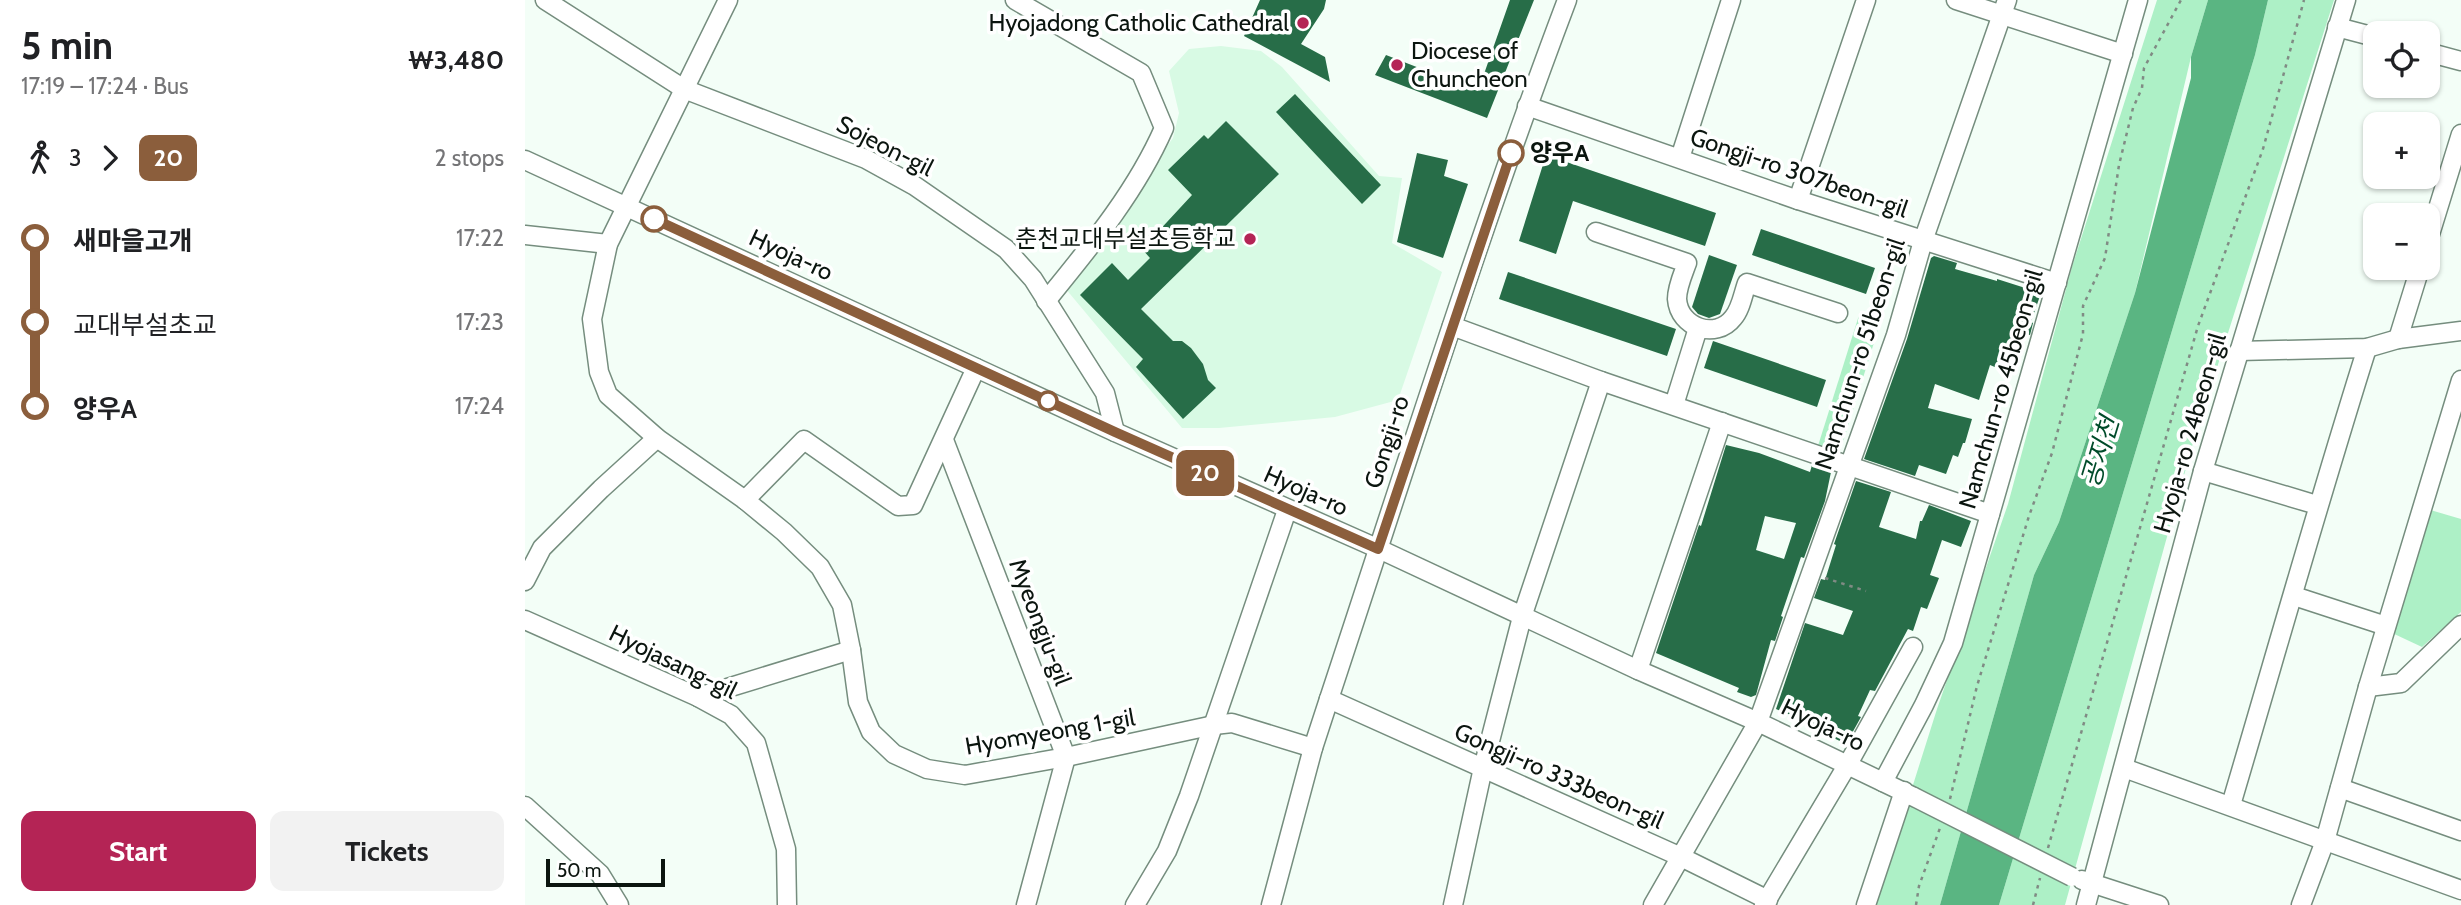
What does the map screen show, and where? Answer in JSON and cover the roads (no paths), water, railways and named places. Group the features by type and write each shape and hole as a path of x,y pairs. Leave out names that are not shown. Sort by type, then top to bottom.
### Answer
{"street":[{"name":"Sojeon-gil","path":"545,0 684,89 866,159 915,186 1006,249 1033,279 1105,393 1115,432"},
{"name":"Hyomyeong 1-gil","path":"728,0 608,244 592,319 599,372 608,395 657,438 745,500 784,532 820,568 842,605 858,702 871,732 894,754 927,769 965,775 1232,723 1313,748"},
{"path":"1015,0 1141,73 1164,128 1153,153 1105,228 1046,301"},
{"name":"Gongji-ro","path":"1271,905 1313,748 1378,549 1451,326 1527,106 1567,0"},
{"path":"1680,158 1731,0"},
{"path":"1798,200 1866,0"},
{"path":"1956,0 2004,8 2123,54"},
{"name":"Namchun-ro 45beon-gil","path":"1883,782 1953,643 2138,0"},
{"name":"Hyoja-ro 24beon-gil","path":"2086,905 2203,471 2346,0"},
{"name":"Namchun-ro 51beon-gil","path":"1653,905 1758,722 1896,335 1923,241 2004,8"},
{"path":"2337,27 2363,34"},
{"path":"2440,55 2461,61"},
{"name":"Gongji-ro 307beon-gil","path":"1527,106 1798,200 2057,283"},
{"path":"2440,203 2461,134"},
{"name":"Hyoja-ro","path":"525,160 1115,432 1758,722 1909,794 2071,877 2092,883"},
{"path":"1596,232 1687,263 1677,300 1685,319 1698,328 1713,330 1732,320 1738,312 1747,283 1838,313"},
{"path":"525,235 608,244"},
{"path":"2398,339 2416,280"},
{"path":"1451,326 1601,381 1990,514"},
{"path":"1674,405 1698,328"},
{"path":"2239,351 2367,348 2398,339 2461,331"},
{"path":"2231,805 2294,596 2317,505 2367,348"},
{"path":"745,500 804,440 898,506 913,505 976,368"},
{"path":"2301,905 2325,841 2368,687 2461,380"},
{"path":"1453,905 1483,768 1522,617 1601,381"},
{"path":"1638,670 1722,422"},
{"path":"525,581 542,548 657,438"},
{"name":"Myeongju-gil","path":"944,440 1066,757"},
{"path":"2203,471 2317,505"},
{"path":"1135,905 1167,851 1214,725 1287,510"},
{"path":"2294,596 2386,626"},
{"name":"Hyojasang-gil","path":"525,620 698,697 730,715 756,743 786,849 787,905"},
{"path":"2368,687 2401,683 2461,625"},
{"path":"1766,902 1913,646"},
{"path":"698,697 851,650"},
{"name":"Gongji-ro 333beon-gil","path":"1329,699 1681,857 1766,902"},
{"path":"1026,905 1066,757"},
{"path":"2124,768 2461,890"},
{"path":"2340,788 2461,831"},
{"path":"1866,905 1909,794"},
{"path":"525,806 600,874 619,905"},
{"path":"2092,883 2159,905"}],"water":[{"name":"공지천","path":"2208,0 2268,0 2255,55 1999,905 1940,905 2034,575 2059,522 2135,293 2191,78 2191,57"}],"place":[{"name":"Hyojadong Catholic Cathedral","path":"1303,23"},
{"name":"Diocese of Chuncheon","path":"1397,65"},
{"name":"양우A","path":"1511,153"},
{"name":"춘천교대부설초등학교","path":"1250,239"}]}
